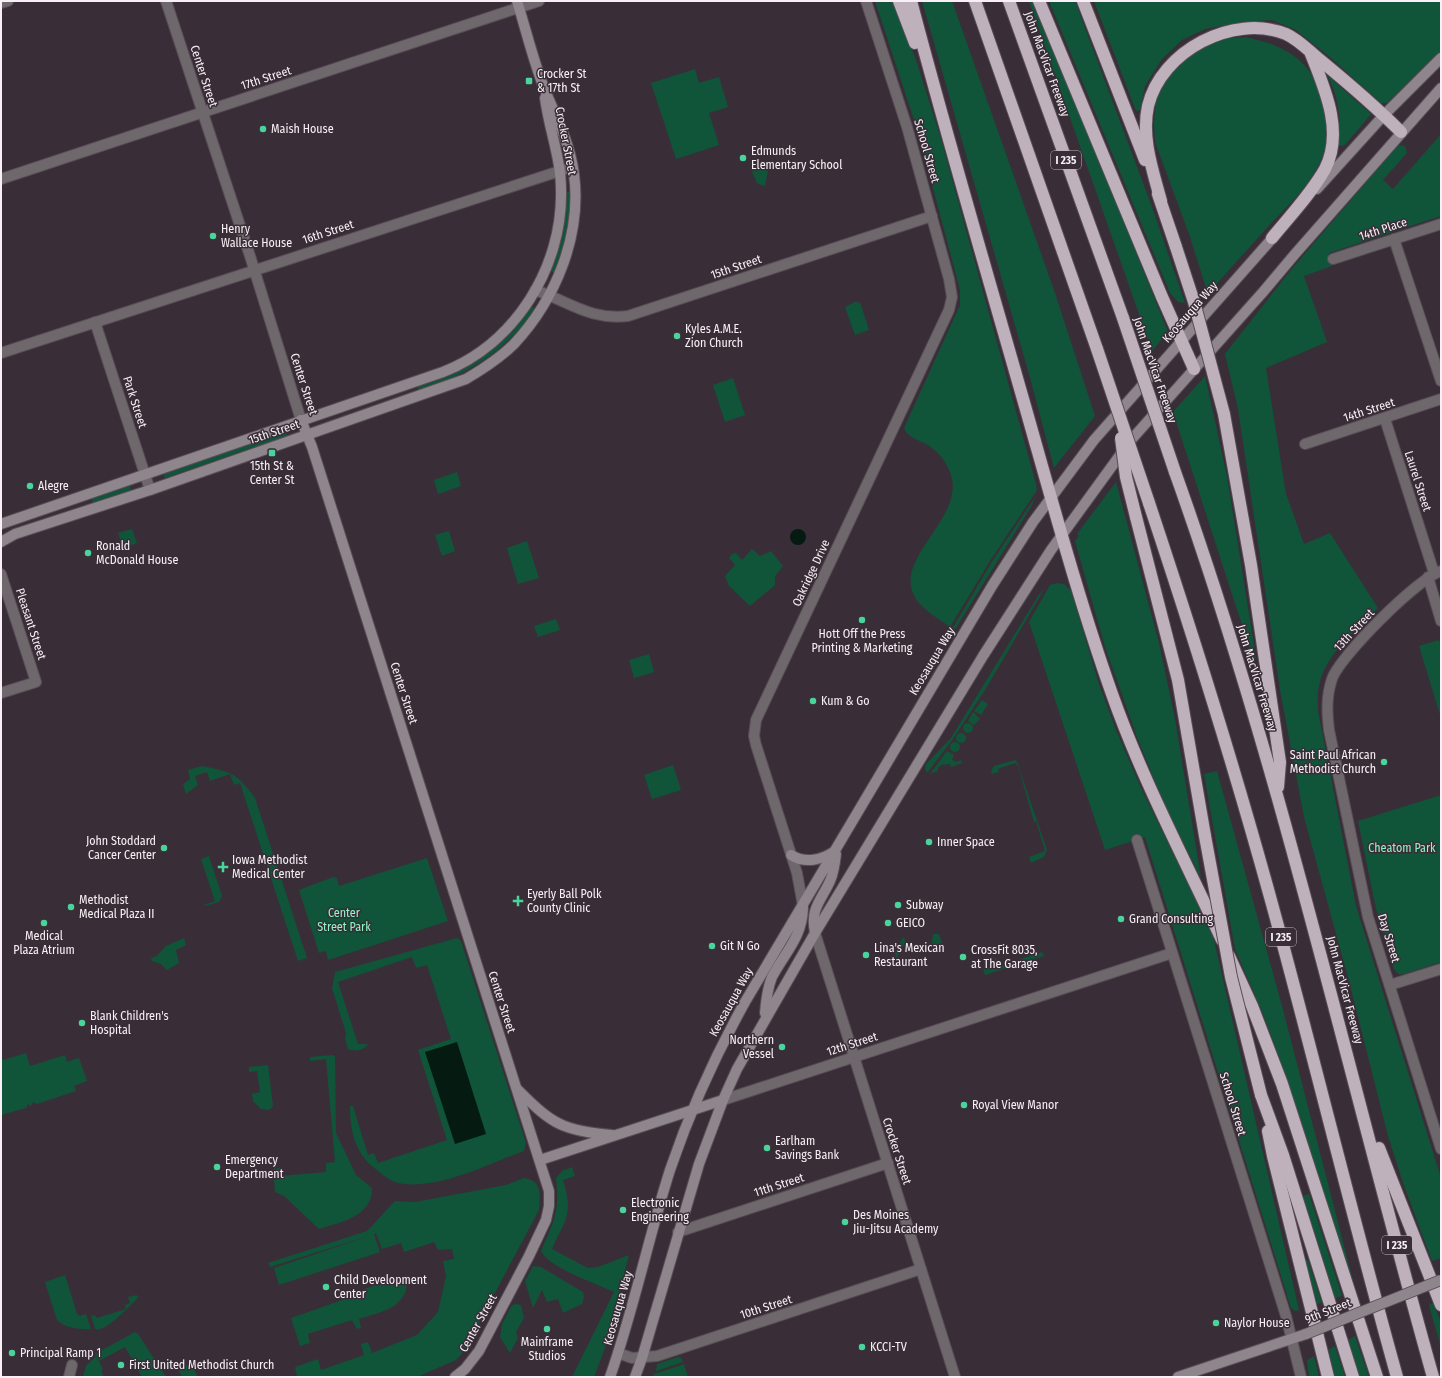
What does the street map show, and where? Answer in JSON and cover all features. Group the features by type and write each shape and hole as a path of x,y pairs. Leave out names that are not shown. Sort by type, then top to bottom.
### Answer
{"highway":[{"path":"899,1 935,94"},
{"path":"911,1 935,94 1062,534 1100,659 1136,756 1156,803 1198,887 1252,1006 1268,1046 1377,1377"},
{"name":"I 235","path":"975,1 1097,349 1149,502 1201,663 1272,903 1364,1261 1397,1377"},
{"name":"John MacVicar Freeway","path":"1009,1 1123,318 1222,611 1278,794 1433,1377"},
{"path":"1039,1 1099,147 1194,369"},
{"path":"1083,1 1160,201 1176,247 1196,309 1224,414 1251,565 1280,762 1278,794"},
{"path":"1160,201 1148,150 1146,123 1148,106 1153,90 1161,77 1182,53 1214,37 1237,30 1256,29 1274,31 1296,40 1359,91 1401,132"},
{"path":"1272,238 1325,169 1330,153 1332,119 1328,98 1311,53"},
{"path":"1118,413 1126,477 1178,680 1231,977 1262,1097 1273,1156 1328,1377"},
{"path":"1262,1097 1283,1155 1353,1377"},
{"path":"1364,1113 1395,1186 1441,1305"}],"main road":[{"name":"Crocker Street","path":"518,4 544,88 560,170 561,209 558,231 548,263 535,290"},
{"name":"Keosauqua Way","path":"610,1377 670,1171 693,1110 729,1030 992,586 1051,496 1094,440 1272,238 1384,115 1441,58"},
{"name":"Crocker Street","path":"544,88 560,124 572,167 575,193 574,220 562,268 550,295"},
{"path":"638,1377 678,1232 699,1164 723,1100 765,1017 958,696 1062,534 1131,440 1441,88"},
{"name":"15th Street","path":"1,524 458,366 485,349 502,333 514,321 535,290"},
{"name":"15th Street","path":"1,542 16,534 150,490 307,434 460,382 482,370 514,344 550,295"},
{"name":"Center Street","path":"301,420 307,434 549,1191 549,1206 546,1220 479,1352 465,1369 455,1377"},
{"path":"791,855 801,860 814,859 828,856 837,850"},
{"path":"815,933 813,915 833,874 837,850"},
{"path":"765,1017 768,990 772,978 800,929 803,906"},
{"path":"516,1087 540,1112 552,1120 582,1131 616,1135"},
{"name":"12th Street","path":"540,1160 723,1100"},
{"name":"9th Street","path":"1178,1377 1306,1334 1441,1280"},
{"path":"635,1377 642,1358"}],"street":[{"path":"1,3 8,1"},
{"name":"Center Street","path":"166,1 254,270 301,420"},
{"name":"17th Street","path":"1,179 203,112 518,4 539,1"},
{"name":"School Street","path":"866,1 907,127 952,288 952,297 949,310"},
{"name":"16th Street","path":"1,353 572,167"},
{"name":"15th Street","path":"535,290 550,295 594,315 618,318 932,216"},
{"name":"14th Place","path":"1333,259 1441,224"},
{"path":"1394,239 1441,381"},
{"name":"Oakridge Drive","path":"803,906 791,855 756,745 754,736 756,720 949,310"},
{"name":"Park Street","path":"95,322 150,490"},
{"name":"14th Street","path":"1305,444 1441,399"},
{"name":"Laurel Street","path":"1384,419 1434,574 1441,622"},
{"name":"Pleasant Street","path":"1,574 36,682 1,694"},
{"name":"13th Street","path":"1329,730 1327,699 1332,678 1339,667 1406,594 1434,574"},
{"name":"Day Street","path":"1329,730 1368,917 1441,1149"},
{"name":"School Street","path":"1137,840 1292,1339 1302,1377"},
{"name":"Crocker Street","path":"815,933 955,1377"},
{"name":"12th Street","path":"723,1100 1172,953"},
{"path":"1390,985 1441,969"},
{"name":"11th Street","path":"678,1232 888,1163"},
{"name":"10th Street","path":"618,1353 632,1358 657,1356 921,1269"},
{"path":"69,1377 72,1365"}],"green space":[{"path":"875,1 894,1 917,63 941,139 1037,490 990,561 950,627 919,603 911,588 912,573 917,558 946,511 952,495 952,479 949,469 940,456 928,445 908,434 904,428 960,305 960,290 919,135"},
{"path":"922,1 952,1 1055,293 1095,416 1054,468 1029,374"},
{"path":"1029,1 1034,1 1168,332 1152,351"},
{"path":"1049,1 1075,1 1152,207 1185,303 1178,302 1170,293"},
{"path":"1094,1 1441,1 1441,51 1387,103 1381,103 1331,58 1296,30 1272,20 1242,22 1205,29 1182,40 1162,59 1145,86 1140,110 1136,111"},
{"path":"1246,37 1281,48 1300,61 1308,69 1315,80 1325,109 1328,126 1327,139 1319,165 1303,189 1208,294 1189,234 1155,142 1154,123 1156,98 1166,79 1185,57 1204,46 1225,38"},
{"path":"695,69 699,83 719,77 728,107 709,113 719,145 676,159 651,83"},
{"path":"1327,75 1371,114 1344,146 1338,145 1340,127 1337,100"},
{"path":"1441,134 1441,216 1329,253 1332,266 1304,276 1327,342 1266,368 1286,494 1304,544 1330,533 1378,608 1342,643 1328,663 1322,674 1319,686 1318,711 1356,906 1441,1178 1441,1258 1432,1261 1403,1183 1388,1136 1350,985 1304,817 1280,690 1238,409 1225,354 1290,271 1398,145 1405,146 1407,153 1383,180 1393,189"},
{"path":"753,167 768,170 765,186 757,183 751,169"},
{"path":"566,192 572,192 570,214 564,243 555,273 550,271"},
{"path":"857,301 858,303 860,302 869,330 855,335 845,307"},
{"path":"530,305 535,309 524,324 511,338 484,360 453,377 419,391 417,385 460,369"},
{"path":"1205,376 1227,476 1256,658 1253,659 1173,412"},
{"path":"733,378 745,415 725,422 713,385"},
{"path":"285,430 287,436 165,478 163,473"},
{"path":"457,472 461,486 438,494 434,480"},
{"path":"1116,482 1159,643 1175,719 1201,878 1165,806 1137,737 1105,647 1075,541 1079,536 1077,534"},
{"path":"130,485 131,490 93,503 91,497"},
{"path":"1035,497 1031,507 956,628 952,629 993,560"},
{"path":"132,529 137,543 123,548 118,533"},
{"path":"449,531 455,551 442,556 435,535"},
{"path":"527,541 539,578 518,584 507,548"},
{"path":"752,549 760,556 771,551 783,566 775,576 775,585 750,606 729,586 725,576 735,565 729,558 732,554 736,553 742,560"},
{"path":"1057,583 1064,584 1071,591 1099,684 1116,730 1141,788 1213,936 1299,1310 1295,1311 1291,1308 1145,837 1105,850 1029,622 1050,585"},
{"path":"1045,588 985,690 953,739 927,773 925,769 926,764 951,738 1038,596"},
{"path":"556,619 560,630 538,637 534,626"},
{"path":"1439,640 1441,647 1441,718 1419,646"},
{"path":"649,654 654,672 634,678 629,660"},
{"path":"982,700 988,704 981,715 974,711"},
{"path":"973,712 980,719 974,725 968,721"},
{"path":"966,723 970,723 972,724 972,732 966,733 963,730 963,726"},
{"path":"959,733 963,733 965,734 965,742 959,743 956,740 956,736"},
{"path":"953,742 957,742 959,743 959,751 953,752 950,749 950,745"},
{"path":"947,751 954,755 952,760 956,762 961,760 962,763 951,767 950,764 941,765 938,768 938,771 930,774"},
{"path":"1015,760 1017,762 1047,850 1044,857 1031,863 1029,857 1045,851 1036,821 1034,822 1018,766 1015,763 998,769 999,772 992,774 991,771 994,766"},
{"path":"673,765 681,790 652,799 644,775"},
{"path":"202,766 227,772 238,778 255,798 307,958 298,961 240,783 234,785 230,774 210,781 207,772 195,776 198,785 186,794 183,784 190,779 188,770"},
{"path":"1217,771 1282,1006 1356,1292 1284,1070 1263,1014 1235,949 1204,774"},
{"name":"Cheatom Park","path":"1441,795 1441,962 1404,974 1398,974 1394,969 1376,909 1358,821"},
{"path":"209,856 222,896 219,902 205,906 204,905 215,901 201,859"},
{"name":"Center Street Park","path":"427,858 448,921 328,960 326,951 319,953 299,890 333,877 337,878 339,886"},
{"path":"933,934 939,934 943,947 934,950 931,948"},
{"path":"903,937 906,942 896,958 895,952"},
{"path":"184,938 186,945 176,950 179,963 167,970 161,964 152,961 151,958 157,956 166,946"},
{"path":"457,938 461,941 526,1143 524,1151 450,1179 419,1184 399,1183 391,1180 373,1167 361,1154 352,1131 350,1106 353,1106 368,1155 374,1153 378,1163 447,1140 418,1050 451,1039 427,965 416,968 412,957 338,982 358,1044 368,1044 365,1048 360,1050 348,1049 345,1039 346,1033 332,988 335,972"},
{"path":"1042,952 1044,956 985,975 983,969 992,966 996,957 999,966"},
{"path":"26,1053 30,1066 65,1055 67,1062 79,1058 87,1081 74,1086 76,1091 37,1104 33,1102 31,1106 28,1104 26,1108 1,1115 1,1055 3,1060"},
{"path":"335,1056 336,1133 356,1175 372,1188 371,1198 367,1206 361,1212 345,1221 319,1229 284,1196 275,1192 273,1169 280,1168 281,1176 326,1172 326,1163 335,1162 326,1059 310,1061 310,1057"},
{"path":"268,1065 273,1106 269,1110 261,1109 253,1101 252,1094 260,1092 257,1071 249,1072 249,1067"},
{"path":"572,1167 575,1176 563,1180 568,1202 568,1210 564,1223 552,1249 588,1268 598,1267 629,1255 605,1348 594,1377 572,1377 614,1292 563,1269 553,1263 541,1251 555,1216 557,1200 556,1178 562,1171"},
{"path":"524,1178 534,1182 537,1185 540,1194 539,1210 464,1351 456,1360 417,1377 297,1377 295,1367 318,1359 321,1370 364,1355 361,1344 368,1342 372,1353 417,1335 438,1312 446,1276 443,1261 454,1259 452,1249 438,1250 434,1242 404,1252 401,1243 382,1249 376,1233 374,1234 380,1252 279,1285 274,1268 372,1235 270,1267 268,1263 367,1231 395,1201 415,1202 506,1185"},
{"path":"1309,1194 1342,1296 1335,1298 1303,1196"},
{"path":"1305,1260 1308,1260 1322,1303 1317,1304"},
{"path":"533,1266 541,1267 583,1292 584,1298 582,1304 563,1313 558,1299 547,1302 542,1290 533,1308 525,1281"},
{"path":"65,1275 77,1314 80,1316 86,1314 91,1329 68,1327 57,1320 45,1282"},
{"path":"407,1275 407,1286 404,1295 399,1301 386,1310 359,1319 361,1328 357,1329 352,1320 308,1334 310,1343 300,1346 291,1318 365,1292 364,1289"},
{"path":"137,1295 138,1298 111,1323 100,1329 95,1329 91,1316 95,1315 97,1318 126,1309 125,1305 130,1303 128,1297"},
{"path":"1433,1303 1441,1322 1441,1348 1429,1305"},
{"path":"512,1305 521,1305 524,1318 516,1332 518,1338 510,1353 500,1337 502,1324"},
{"path":"135,1332 138,1334 166,1377 142,1377 125,1347 99,1361 95,1354"},
{"path":"1355,1336 1369,1377 1359,1377 1348,1340"},
{"path":"1335,1346 1345,1377 1335,1377 1328,1350"},
{"path":"96,1356 103,1369 101,1371 104,1377 83,1377 86,1366"},
{"path":"1314,1356 1319,1377 1309,1377 1307,1360"},
{"path":"678,1357 681,1358 683,1362 656,1371 657,1364"},
{"path":"190,1363 198,1377 182,1377 178,1369"},
{"path":"684,1364 688,1377 653,1377 654,1374"}],"shaded area":[{"path":"795,529 801,529 806,534 804,543 801,545 795,545 790,540 790,534"},
{"path":"457,1042 486,1134 455,1144 425,1052"}],"place":[{"name":"Crocker St & 17th St","path":"529,81"},
{"name":"Maish House","path":"263,129"},
{"name":"Edmunds Elementary School","path":"743,158"},
{"name":"Henry Wallace House","path":"213,236"},
{"name":"Kyles A.M.E. Zion Church","path":"677,336"},
{"name":"15th St & Center St","path":"272,453"},
{"name":"Alegre","path":"30,486"},
{"name":"Ronald McDonald House","path":"88,553"},
{"name":"Hott Off the Press Printing & Marketing","path":"862,620"},
{"name":"Kum & Go","path":"813,701"},
{"name":"Saint Paul African Methodist Church","path":"1384,762"},
{"name":"Inner Space","path":"929,842"},
{"name":"John Stoddard Cancer Center","path":"164,848"},
{"name":"Iowa Methodist Medical Center","path":"223,867"},
{"name":"Eyerly Ball Polk County Clinic","path":"518,901"},
{"name":"Subway","path":"898,905"},
{"name":"Methodist Medical Plaza II","path":"71,907"},
{"name":"Grand Consulting","path":"1121,919"},
{"name":"Medical Plaza Atrium","path":"44,923"},
{"name":"GEICO","path":"888,923"},
{"name":"Git N Go","path":"712,946"},
{"name":"Lina's Mexican Restaurant","path":"866,955"},
{"name":"CrossFit 8035, at The Garage","path":"963,957"},
{"name":"Blank Children's Hospital","path":"82,1023"},
{"name":"Northern Vessel","path":"782,1047"},
{"name":"Royal View Manor","path":"964,1105"},
{"name":"Earlham Savings Bank","path":"767,1148"},
{"name":"Emergency Department","path":"217,1167"},
{"name":"Electronic Engineering","path":"623,1210"},
{"name":"Des Moines Jiu-Jitsu Academy","path":"845,1222"},
{"name":"Child Development Center","path":"326,1287"},
{"name":"Naylor House","path":"1216,1323"},
{"name":"Mainframe Studios","path":"547,1329"},
{"name":"KCCI-TV","path":"862,1347"},
{"name":"Principal Ramp 1","path":"12,1353"},
{"name":"First United Methodist Church","path":"121,1365"}]}
